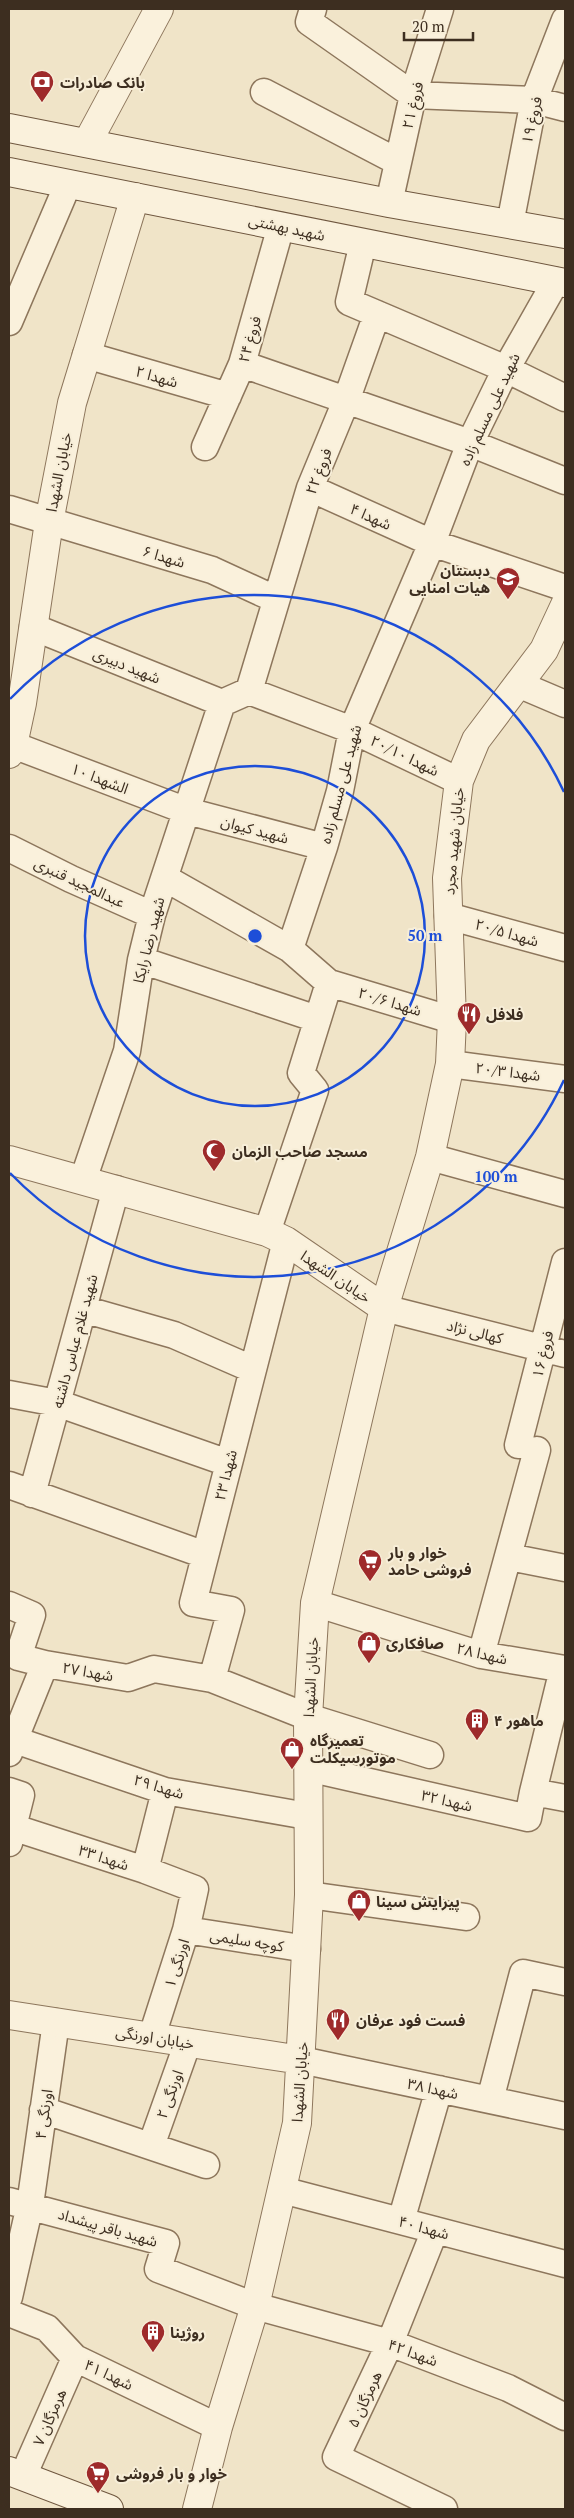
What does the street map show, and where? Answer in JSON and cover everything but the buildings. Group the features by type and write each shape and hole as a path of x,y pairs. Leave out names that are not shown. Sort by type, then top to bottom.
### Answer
{"street":[{"path":"87,143 159,9"},
{"name":"فروغ ۲۱","path":"390,203 413,95 440,9"},
{"path":"311,16 413,95 534,100 565,108"},
{"name":"فروغ ۱۹","path":"510,224 534,100 565,20"},
{"path":"264,92 398,162"},
{"path":"9,128 390,203 565,234"},
{"name":"شهید بهشتی","path":"9,172 561,282"},
{"path":"9,322 68,184"},
{"name":"خیابان الشهدا","path":"11,749 15,699 33,627 49,522 72,403 135,197"},
{"name":"فروغ ۲۴","path":"205,447 242,364 281,226"},
{"path":"363,243 348,302 506,369 565,398"},
{"name":"شهید علی مسلم زاده","path":"290,949 324,847 340,791 352,730 432,543 470,443 506,369 561,282"},
{"name":"فروغ ۲۲","path":"249,691 275,599 310,488 346,401 377,314"},
{"name":"شهدا ۲","path":"86,355 228,396"},
{"path":"242,364 470,443 565,481"},
{"name":"شهدا ۴","path":"310,488 432,543 565,588"},
{"name":"شهدا ۶","path":"9,508 49,522 212,570 275,599"},
{"name":"خیابان شهید مجرد","path":"384,1308 430,1157 450,1064 452,1020 447,878 459,781 476,740 544,650 565,606"},
{"name":"شهید دبیری","path":"33,627 222,703"},
{"path":"518,684 565,704"},
{"path":"222,703 249,691 352,730"},
{"name":"شهید رضا رایکا","path":"83,1180 127,1051 141,960 152,915 222,703"},
{"name":"شهدا ۲۰/۱۰","path":"352,730 459,781"},
{"name":"الشهدا ۱۰","path":"11,749 187,811"},
{"name":"شهید کیوان","path":"187,811 324,847"},
{"name":"عبدالمجید قنبری","path":"9,848 71,879 152,915"},
{"path":"165,878 290,949 329,982 301,1073 315,1090 276,1237"},
{"name":"شهدا ۲۰/۵","path":"448,916 565,948"},
{"path":"141,960 317,1019"},
{"name":"شهدا ۲۰/۶","path":"329,982 452,1020"},
{"name":"شهدا ۲۰/۳","path":"450,1064 565,1079"},
{"path":"430,1157 565,1194"},
{"name":"خیابان الشهدا","path":"9,1160 116,1189 276,1237 384,1308 315,1603 308,1717 307,1816 309,1896 297,2122 255,2306 218,2426 197,2509"},
{"name":"شهید غلام عباس داشته","path":"20,1489 57,1403 116,1189"},
{"name":"شهدا ۲۳","path":"212,1679 231,1610 193,1603 252,1368 276,1237"},
{"name":"فروغ ۱۶","path":"481,1655 509,1557 528,1448 555,1351 565,1262"},
{"name":"کهالی نژاد","path":"384,1308 555,1351"},
{"path":"83,1309 174,1335 252,1368"},
{"path":"9,1394 57,1403 228,1463"},
{"path":"20,1489 205,1556"},
{"path":"509,1557 565,1568"},
{"name":"شهدا ۲۸","path":"315,1603 481,1655 564,1669"},
{"name":"شهدا ۲۷","path":"9,1606 32,1615 18,1657 45,1664 128,1678 154,1669 212,1679 308,1717 430,1755"},
{"path":"14,1731 45,1664"},
{"path":"564,1669 533,1792 565,1798"},
{"name":"شهدا ۲۹","path":"14,1731 165,1791 307,1816"},
{"name":"شهدا ۳۲","path":"308,1768 528,1818 533,1792"},
{"path":"9,1791 21,1795 10,1835"},
{"path":"145,1870 165,1791"},
{"name":"شهدا ۳۳","path":"10,1835 145,1870 196,1889"},
{"name":"اورنگی ۱","path":"152,2036 186,1930 196,1889"},
{"path":"309,1896 466,1917"},
{"name":"کوچه سلیمی","path":"186,1930 307,1949"},
{"path":"490,2100 523,1973 565,1982"},
{"name":"خیابان اورنگی","path":"9,2015 301,2060"},
{"name":"اورنگی ۴","path":"9,2296 20,2203 43,2110 56,2022"},
{"name":"اورنگی ۲","path":"151,2146 188,2042"},
{"name":"شهدا ۳۸","path":"301,2060 565,2116"},
{"path":"401,2221 438,2089"},
{"path":"43,2110 206,2165"},
{"name":"شهدا ۴۰","path":"282,2190 565,2264"},
{"name":"شهید باقر پیشداد","path":"20,2203 166,2243 158,2269 255,2306"},
{"name":"هرمزگان ۵","path":"435,2230 390,2343 336,2457 444,2509"},
{"name":"شهدا ۴۲","path":"255,2306 390,2343 508,2388 565,2417"},
{"name":"شهدا ۴۱","path":"9,2313 47,2328 75,2358 218,2426"},
{"name":"هرمزگان ۷","path":"16,2473 75,2358"},
{"path":"16,2473 109,2509"}],"place":[{"name":"بانک صادرات","path":"42,103"},
{"name":"دبستان هیات امنایی","path":"508,600"},
{"name":"فلافل","path":"469,1035"},
{"name":"مسجد صاحب الزمان","path":"214,1172"},
{"name":"خوار و بار فروشی حامد","path":"370,1582"},
{"name":"صافکاری","path":"369,1664"},
{"name":"ماهور ۴","path":"477,1741"},
{"name":"تعمیرگاه موتورسیکلت","path":"292,1770"},
{"name":"پیرایش سینا","path":"359,1922"},
{"name":"فست فود عرفان","path":"338,2041"},
{"name":"روژینا","path":"153,2353"},
{"name":"خوار و بار فروشی","path":"98,2494"}]}
